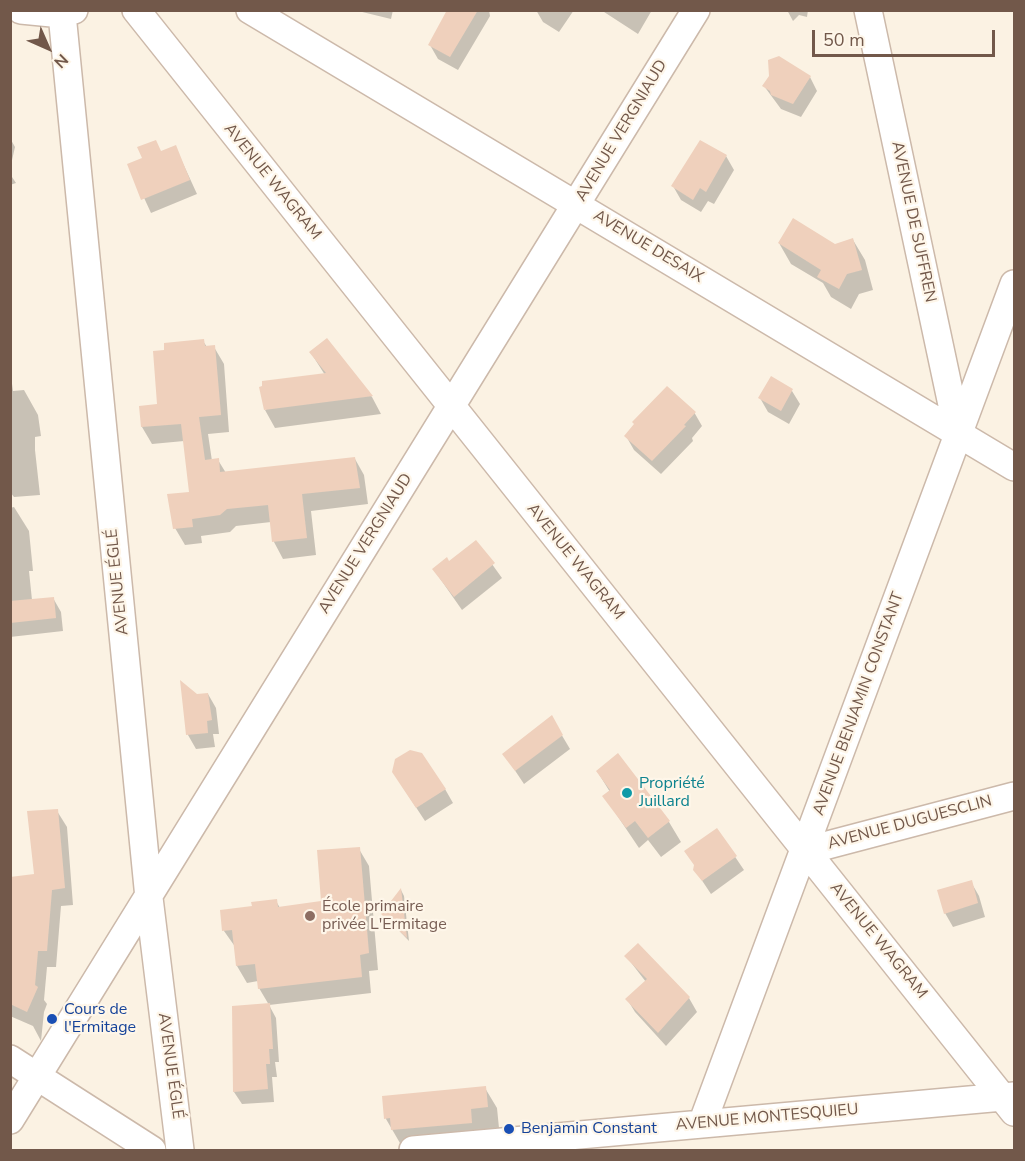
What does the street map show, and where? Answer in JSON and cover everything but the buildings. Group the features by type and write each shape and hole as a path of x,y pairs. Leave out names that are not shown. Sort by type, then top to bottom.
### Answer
{"street":[{"path":"21,10 68,12"},
{"name":"AVENUE WAGRAM","path":"136,10 805,851 1011,1102"},
{"name":"AVENUE DESAIX","path":"250,10 1014,467"},
{"name":"AVENUE VERGNIAUD","path":"10,1120 696,10"},
{"name":"AVENUE DE SUFFREN","path":"868,10 958,433"},
{"name":"AVENUE ÉGLÉ","path":"68,12 149,897 180,1150"},
{"name":"AVENUE BENJAMIN CONSTANT","path":"702,1124 1014,284"},
{"name":"AVENUE DUGUESCLIN","path":"805,851 1014,796"},
{"path":"10,1059 152,1150"},
{"name":"AVENUE MONTESQUIEU","path":"413,1150 702,1124 1011,1102"}],"place":[{"name":"Propriété Juillard","path":"627,793"},
{"name":"École primaire privée L'Ermitage","path":"310,916"},
{"name":"Cours de l'Ermitage","path":"52,1019"},
{"name":"Benjamin Constant","path":"509,1129"}]}
